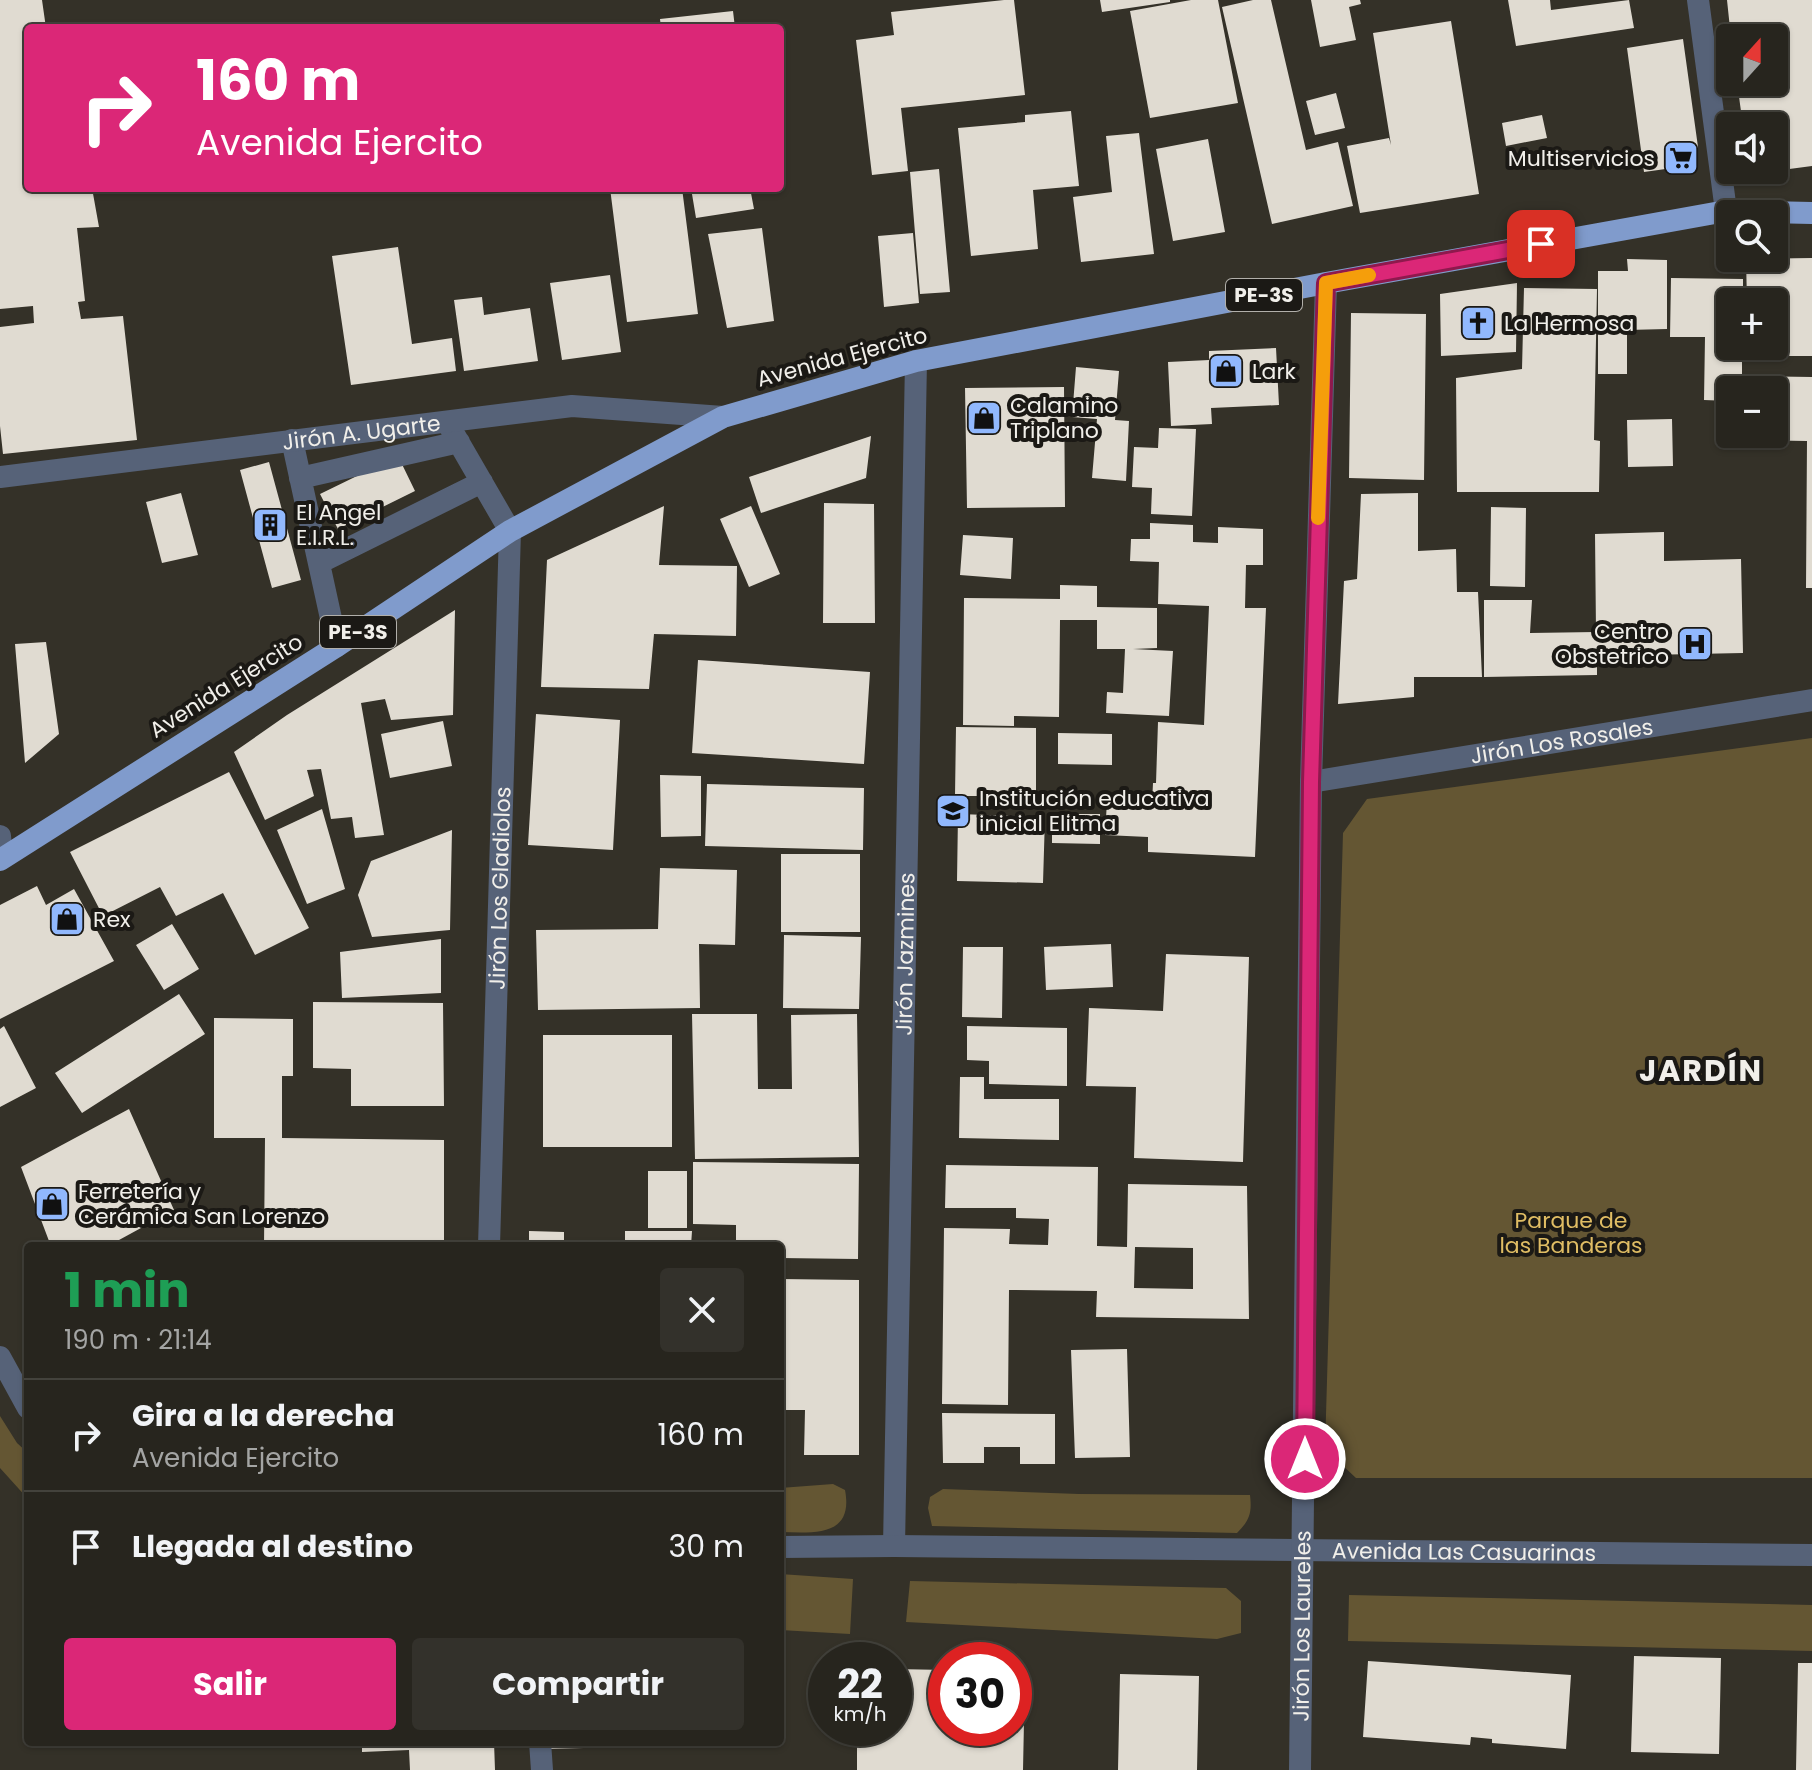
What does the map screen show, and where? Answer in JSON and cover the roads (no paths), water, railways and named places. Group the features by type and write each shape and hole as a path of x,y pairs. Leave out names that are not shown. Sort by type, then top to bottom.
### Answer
{"highway":[{"name":"Avenida Ejercito","path":"1788,212 1812,213"},
{"name":"Avenida Ejercito","path":"1,859 337,646 510,531 723,417 916,361 1716,213"}],"street":[{"path":"1698,0 1725,200"},
{"name":"Jirón Los Laureles","path":"1300,1770 1311,782 1326,283"},
{"name":"Jirón Jazmines","path":"894,1546 916,361"},
{"name":"Jirón A. Ugarte","path":"0,477 572,406 723,417"},
{"path":"447,421 510,531"},
{"path":"292,440 337,646"},
{"path":"300,478 459,442"},
{"path":"319,563 482,482"},
{"name":"Jirón Los Gladiolos","path":"489,1242 510,531"},
{"name":"Jirón Los Rosales","path":"1311,782 1812,700"},
{"path":"0,836 1,859"},
{"path":"0,1357 24,1401"},
{"name":"Avenida Las Casuarinas","path":"784,1547 1812,1555"},
{"path":"540,1746 542,1770"}],"place":[{"name":"Multiservicios","path":"1681,158"},
{"name":"La Hermosa","path":"1478,323"},
{"name":"Lark","path":"1226,371"},
{"name":"Calamino Triplano","path":"984,418"},
{"name":"El Angel E.I.R.L.","path":"270,525"},
{"name":"Centro Obstetrico","path":"1695,644"},
{"name":"Institución educativa inicial Elitma","path":"953,811"},
{"name":"Rex","path":"67,919"},
{"name":"Ferretería y Cerámica San Lorenzo","path":"52,1204"}],"district":[{"name":"JARDÍN","path":"1701,1070"}],"park label":[{"name":"Parque de las Banderas","path":"1571,1232"}]}
